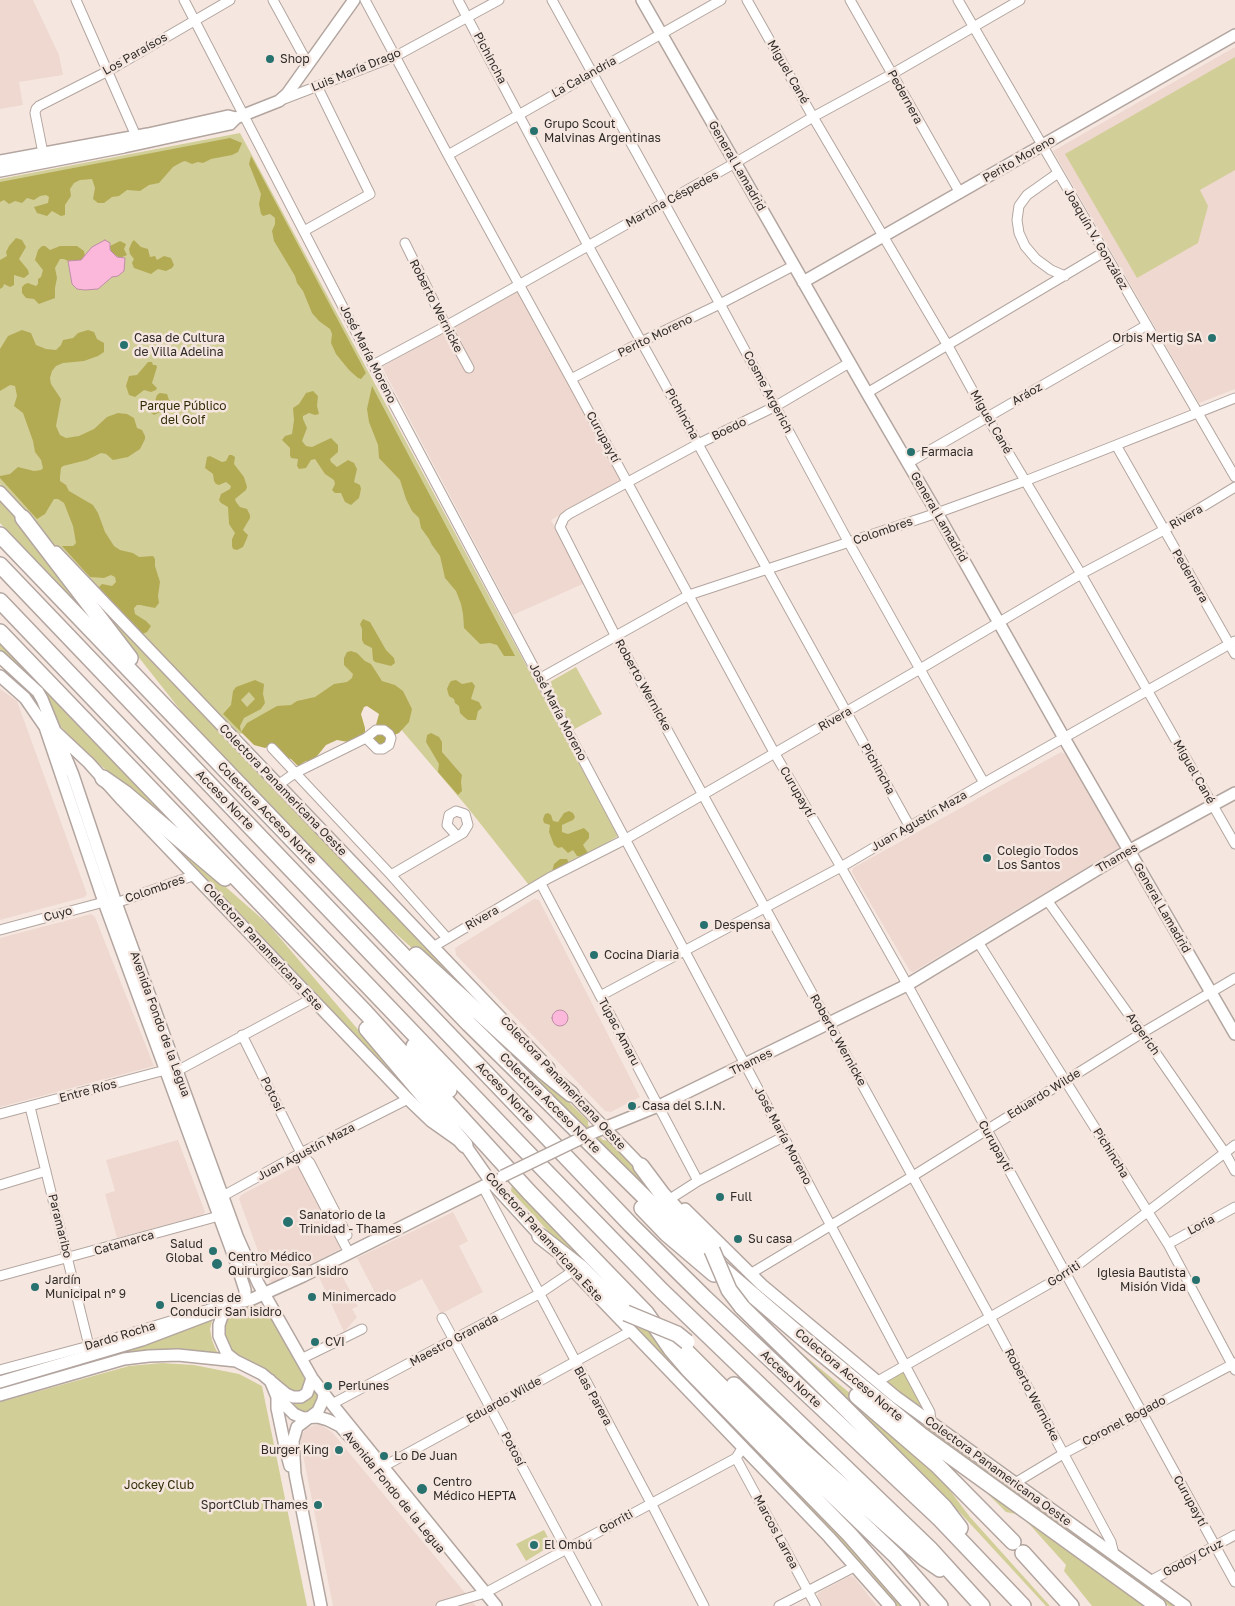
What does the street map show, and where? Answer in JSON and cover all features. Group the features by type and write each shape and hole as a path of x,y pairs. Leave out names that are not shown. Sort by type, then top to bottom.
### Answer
{"highway":[{"path":"24,518 112,635 190,733"},
{"name":"Colectora Acceso Norte","path":"0,535 469,1024 684,1236 804,1339 921,1435 1158,1606"},
{"name":"Acceso Norte","path":"0,565 658,1251 705,1298 940,1519 1024,1606"},
{"name":"Acceso Norte","path":"0,601 662,1291 931,1550 982,1606"},
{"path":"0,632 366,1013 529,1192 646,1313 671,1349 689,1370 850,1535 912,1606"},
{"path":"103,778 126,794 289,933 323,978 465,1145"},
{"path":"341,891 571,1094"},
{"path":"377,959 478,1044 567,1130 680,1246 936,1465 1018,1547 1071,1606"},
{"path":"352,968 443,1083 480,1126 648,1303 692,1358 896,1556 940,1606"},
{"path":"641,1166 662,1194 712,1250 729,1290 742,1307 944,1507 1011,1592"},
{"path":"540,1236 581,1268 626,1313 677,1334 687,1342 800,1448 924,1558 962,1584"}],"street":[{"path":"76,0 136,136"},
{"name":"José María Moreno","path":"184,0 240,117 304,231 373,365 930,1412 931,1423"},
{"name":"Los Paraísos","path":"43,153 36,108 108,71 230,0"},
{"path":"273,0 308,64"},
{"path":"279,100 287,94 354,0"},
{"name":"Curupaytí","path":"365,0 774,754 841,867 907,985 1235,1582"},
{"name":"Pichincha","path":"458,0 520,113 588,246 910,827"},
{"name":"Luis María Drago","path":"0,171 230,124 240,117 279,100 396,56 499,0"},
{"name":"Cosme Argerich","path":"552,0 665,203 849,543 984,783"},
{"name":"General Lamadrid","path":"642,0 793,266 938,513 1064,738 1235,1034"},
{"name":"La Calandria","path":"448,155 721,0"},
{"name":"Miguel Cané","path":"747,0 813,117 1081,574 1235,844"},
{"name":"Pedernera","path":"850,0 960,193"},
{"name":"Joaquín V. González","path":"958,0 1235,477"},
{"name":"Martina Céspedes","path":"373,365 735,164 813,117 1020,0"},
{"name":"Perito Moreno","path":"803,282 1235,35"},
{"path":"304,231 370,194 317,86"},
{"name":"Luis María Drago","path":"0,161 136,136 228,116 240,117"},
{"path":"1058,173 1027,195 1019,206 1017,220 1019,234 1030,253 1051,270 1065,276"},
{"name":"Roberto Wernicke","path":"405,243 469,368"},
{"path":"867,393 1104,252"},
{"name":"Perito Moreno","path":"571,379 793,266"},
{"name":"Aráoz","path":"908,463 1147,325"},
{"name":"Boedo","path":"560,527 561,522 569,514 698,444 776,406 850,363"},
{"name":"Colombres","path":"540,679 688,595 938,513 1025,481 1235,398"},
{"name":"Pedernera","path":"1116,445 1164,530 1232,642 1235,654"},
{"name":"Rivera","path":"433,947 541,884 626,839 920,670 1081,574 1164,530 1235,487"},
{"name":"Colectora Panamericana Oeste","path":"0,492 546,1065 571,1094 750,1274 819,1333 931,1423 1185,1606"},
{"name":"Roberto Wernicke","path":"560,527 616,635 990,1317 1110,1542 1114,1554"},
{"name":"Juan Agustín Maza","path":"600,996 841,867 1232,642"},
{"path":"0,657 38,692 50,729"},
{"path":"0,676 26,698 50,729"},
{"name":"Colectora Panamericana Este","path":"50,729 89,763 408,1099 431,1121 465,1145 487,1185 540,1236 744,1448 856,1566 890,1606"},
{"name":"Avenida Fondo de la Legua","path":"50,729 116,903 208,1184 244,1283 245,1301"},
{"path":"278,785 295,773 366,738"},
{"path":"272,748 447,938"},
{"path":"65,769 89,763"},
{"name":"Avenida Fondo de la Legua","path":"65,769 104,902 251,1268 312,1378 380,1468 481,1594 487,1606"},
{"name":"Thames","path":"0,1382 142,1340 265,1294 592,1133 658,1106 907,985 1129,851 1235,793"},
{"path":"391,875 457,836"},
{"name":"Colombres","path":"116,903 195,875"},
{"name":"Túpac Amaru","path":"541,884 698,1181"},
{"name":"Argerich","path":"1047,900 1225,1152 1235,1171"},
{"name":"Cuyo","path":"0,930 104,902 116,903"},
{"name":"Pichincha","path":"978,942 1168,1244 1234,1366"},
{"name":"Eduardo Wilde","path":"750,1274 913,1176 1142,1033 1235,978"},
{"path":"171,1070 312,999"},
{"name":"Potosí","path":"242,1035 301,1153 310,1163 352,1251"},
{"name":"Entre Ríos","path":"0,1114 171,1070"},
{"name":"Juan Agustín Maza","path":"223,1196 301,1153 408,1099"},
{"name":"Paramaribo","path":"30,1107 89,1346"},
{"path":"673,1197 698,1181 784,1137"},
{"name":"Gorriti","path":"878,1381 1066,1274 1235,1145"},
{"path":"0,1185 46,1171"},
{"name":"Blas Parera","path":"487,1185 539,1294 704,1606"},
{"path":"219,1216 223,1196"},
{"name":"Loria","path":"1168,1244 1235,1207"},
{"name":"Catamarca","path":"0,1276 68,1259 219,1216"},
{"name":"Maestro Granada","path":"332,1404 454,1341 539,1294 573,1271"},
{"path":"245,1301 267,1304 275,1311"},
{"name":"Dardo Rocha","path":"0,1370 89,1346 219,1306 245,1301"},
{"path":"229,1308 222,1316 218,1336 227,1354 236,1361 262,1374 286,1394 296,1397 307,1393 312,1378"},
{"name":"Potosí","path":"442,1318 597,1606"},
{"path":"301,1359 362,1329"},
{"name":"Eduardo Wilde","path":"380,1468 631,1331"},
{"path":"0,1395 124,1359 178,1355 236,1361"},
{"name":"Coronel Bogado","path":"1015,1483 1063,1454 1234,1366"},
{"name":"Avenida Fondo de la Legua","path":"270,1380 277,1397 294,1414 308,1418 324,1418 340,1426 380,1468"},
{"path":"322,1606 295,1474 293,1436 297,1427 313,1415 321,1406 324,1394"},
{"path":"277,1397 277,1408 288,1462 295,1474"},
{"name":"Gorriti","path":"441,1606 481,1594 736,1458 744,1448"},
{"name":"Marcos Larrea","path":"736,1458 816,1606"},
{"name":"Godoy Cruz","path":"1150,1581 1235,1535"},
{"path":"780,1606 856,1566"},
{"name":"Avenida Fondo de la Legua","path":"481,1594 496,1606"}],"shaded area":[{"path":"0,0 33,0 59,55 63,75 19,82 23,105 0,109"},
{"path":"1235,47 1235,389 1199,403 1053,151"},
{"path":"230,138 242,143 238,152 203,163 192,164 185,161 182,162 173,167 159,183 149,185 140,191 127,190 104,203 98,203 93,199 95,188 92,179 80,180 74,183 70,189 71,196 65,205 65,215 61,216 52,211 47,216 37,213 34,207 48,203 49,197 46,195 34,200 27,198 22,203 15,201 9,204 4,200 0,202 0,182"},
{"path":"251,156 366,373 361,379 349,370 336,354 331,343 332,334 330,329 312,313 303,291 274,241 272,231 275,218 270,214 263,216 261,214 259,204 261,194 249,164"},
{"path":"16,238 22,240 26,247 19,259 29,274 24,278 14,275 14,285 10,287 4,284 0,289 0,260 7,256 6,252 9,246"},
{"path":"105,240 110,243 110,250 117,257 125,258 124,271 118,276 112,277 98,289 77,289 72,284 68,261 81,260 92,247"},
{"path":"134,240 141,247 148,249 150,257 155,256 157,260 164,256 171,258 174,265 172,268 166,271 158,269 151,274 134,268 132,263 134,259 129,249"},
{"path":"120,241 126,244 124,249 127,255 120,258 111,252 110,246"},
{"path":"42,246 50,250 60,246 77,246 84,251 85,257 81,260 68,261 60,259 55,268 57,278 55,298 39,304 34,299 26,298 22,293 22,287 28,283 36,286 38,284 38,279 41,277 43,270 35,260 38,250"},
{"path":"518,291 620,480 551,520 585,583 513,615 382,367"},
{"path":"22,330 31,333 36,345 46,349 56,350 63,340 73,338 78,333 88,330 94,332 97,339 104,343 104,352 98,356 84,361 63,363 56,366 52,371 51,384 61,399 56,426 60,435 66,438 79,436 94,429 107,417 118,413 127,414 134,418 137,428 142,430 145,436 140,449 128,457 113,460 106,454 101,453 87,460 63,466 60,477 60,481 66,485 69,491 93,505 105,532 114,546 139,557 153,556 155,559 160,582 159,603 155,608 137,605 134,608 135,614 151,626 147,632 138,636 130,637 123,632 98,588 102,584 112,586 116,582 115,577 111,575 104,578 90,577 62,546 73,546 76,543 73,526 64,503 54,499 45,514 37,519 0,478 0,476 10,474 18,467 34,471 43,468 41,460 35,452 23,413 14,406 17,396 15,386 10,385 0,391 0,349 8,336"},
{"path":"148,362 152,362 157,367 152,383 157,388 156,390 151,392 144,390 135,397 129,395 126,386 129,376 137,375"},
{"path":"372,386 515,656 504,656 497,645 490,643 480,644 464,628 461,604 456,591 445,578 440,556 421,528 419,518 412,511 400,480 379,458 378,445 369,422 367,409"},
{"path":"313,391 318,396 317,406 319,414 309,413 303,416 307,428 302,441 306,446 312,447 331,438 338,445 338,452 330,459 331,462 337,467 348,460 354,463 357,469 354,482 360,485 361,489 359,498 351,505 345,502 341,493 335,493 332,490 335,484 334,480 325,474 315,459 311,460 306,468 299,469 297,466 298,459 291,458 290,448 282,440 285,436 292,434 293,408 299,404 306,393"},
{"path":"160,393 167,394 169,400 178,405 169,413 160,412 154,415 149,411 150,406"},
{"path":"229,455 235,457 234,464 244,477 247,487 235,499 236,502 240,507 247,509 250,515 243,530 248,535 247,538 243,547 237,550 233,549 232,546 232,539 235,533 229,524 228,507 219,500 221,494 230,489 231,486 226,482 219,485 216,484 213,474 205,468 207,457 210,456 222,462 226,461"},
{"path":"363,619 370,622 386,650 394,658 395,663 391,666 373,660 372,648 364,644 362,640 360,624"},
{"path":"347,652 357,653 371,664 382,681 395,685 403,691 412,709 409,722 399,733 392,736 389,748 370,746 379,714 367,706 364,707 361,714 365,728 363,734 348,742 337,740 326,745 313,761 306,761 298,766 271,745 265,748 254,745 241,732 247,723 277,706 291,705 297,701 315,697 334,684 347,682 352,678 353,674 344,665 344,658"},
{"path":"255,680 264,684 263,694 265,703 261,709 244,718 240,726 241,732 223,714 231,705 233,691 236,687","holes":["249,692 255,699 247,707 241,700"]},
{"path":"456,680 462,684 472,682 475,686 471,699 479,702 482,708 478,711 476,720 468,720 464,717 460,713 459,706 455,703 454,699 449,696 447,689 449,684 451,681"},
{"path":"0,689 17,701 87,894 85,897 0,920"},
{"path":"431,733 439,737 442,742 442,752 462,775 462,791 458,795 438,772 439,764 426,742 427,735"},
{"name":"Colegio Todos Los Santos","path":"1061,752 1065,754 1121,845 1119,848 913,972 910,971 852,872 853,868"},
{"path":"569,811 575,817 573,820 562,825 562,832 568,834 584,828 589,833 589,838 583,845 588,853 582,857 577,856 573,850 568,853 562,847 558,848 554,845 549,832 550,825 544,823 545,814 548,813 553,821 558,822 564,813"},
{"path":"560,859 567,859 570,865 552,872 554,864"},
{"path":"534,899 539,900 640,1097 611,1112 605,1111 456,955 455,948"},
{"path":"91,914 95,917 154,1066 0,1107 0,938"},
{"path":"557,1010 563,1010 568,1015 566,1024 557,1026 552,1021 552,1015"},
{"path":"178,1140 205,1212 202,1215 117,1238 105,1194 115,1191 106,1160"},
{"name":"Sanatorio de la Trinidad - Thames","path":"296,1166 300,1167 341,1245 340,1249 274,1283 269,1281 239,1199 241,1195"},
{"path":"453,1212 468,1241 459,1246 483,1292 441,1314 422,1279 379,1300 357,1258"},
{"path":"338,1268 358,1306 352,1309 357,1317 344,1332 319,1277"},
{"path":"319,1424 332,1432 476,1606 333,1606 301,1445 301,1437 306,1428"},
{"path":"850,1576 854,1577 877,1606 821,1606 817,1598 818,1593"}],"green space":[{"path":"1235,57 1235,170 1200,190 1208,206 1198,243 1137,278 1065,154"},
{"name":"Parque Público del Golf","path":"240,133 618,836 532,889 468,808 359,680 258,731 238,734 52,542 0,484 0,179"},
{"path":"0,500 33,536 109,637 0,523"},
{"path":"84,588 518,1043 374,914 189,721"},
{"path":"0,642 192,843 85,752 56,722 43,692 0,651"},
{"path":"576,667 602,714 571,731 547,687 548,683"},
{"path":"152,822 269,925 418,1100"},
{"path":"433,975 525,1059 588,1121 588,1125 603,1140 611,1141 678,1219"},
{"path":"517,1181 905,1606 897,1606 867,1569 631,1321 511,1191 512,1184"},
{"path":"762,1291 1179,1606 1169,1606 938,1439 789,1318"},
{"path":"245,1304 263,1309 269,1315 303,1375 305,1381 299,1391 292,1391 267,1371 230,1350 225,1344 224,1319 237,1306"},
{"path":"213,1317 210,1329 212,1340 220,1355 178,1350 0,1389 0,1387"},
{"path":"793,1346 869,1409 942,1480 970,1517 1050,1606 1046,1606 952,1504 791,1347"},
{"name":"Jockey Club","path":"162,1363 194,1365 239,1374 262,1386 307,1606 0,1606 0,1402 129,1366"},
{"path":"905,1371 925,1410 923,1411 885,1381"},
{"path":"315,1390 319,1396 316,1409 302,1414 286,1401 293,1403 305,1401"},
{"path":"970,1479 1150,1606 1092,1606 1064,1571 1066,1565 1021,1515 1006,1512"},
{"name":"El Ombú","path":"544,1530 552,1545 526,1561 516,1544"}],"place":[{"name":"Shop","path":"270,59"},
{"name":"Grupo Scout Malvinas Argentinas","path":"534,131"},
{"name":"Orbis Mertig SA","path":"1212,338"},
{"name":"Casa de Cultura de Villa Adelina","path":"124,345"},
{"name":"Farmacia","path":"911,452"},
{"name":"Colegio Todos Los Santos","path":"987,858"},
{"name":"Despensa","path":"704,925"},
{"name":"Cocina Diaria","path":"594,955"},
{"name":"Casa del S.I.N.","path":"632,1106"},
{"name":"Full","path":"720,1197"},
{"name":"Sanatorio de la Trinidad - Thames","path":"288,1222"},
{"name":"Su casa","path":"738,1239"},
{"name":"Salud Global","path":"213,1251"},
{"name":"Centro Médico Quirurgico San Isidro","path":"217,1264"},
{"name":"Iglesia Bautista Misión Vida","path":"1196,1280"},
{"name":"Jardín Municipal nº 9","path":"35,1287"},
{"name":"Minimercado","path":"312,1297"},
{"name":"Licencias de Conducir San isidro","path":"160,1305"},
{"name":"CVI","path":"315,1342"},
{"name":"Perlunes","path":"328,1386"},
{"name":"Burger King","path":"339,1450"},
{"name":"Lo De Juan","path":"384,1456"},
{"name":"Centro Médico HEPTA","path":"422,1489"},
{"name":"SportClub Thames","path":"318,1505"},
{"name":"El Ombú","path":"534,1545"}]}
